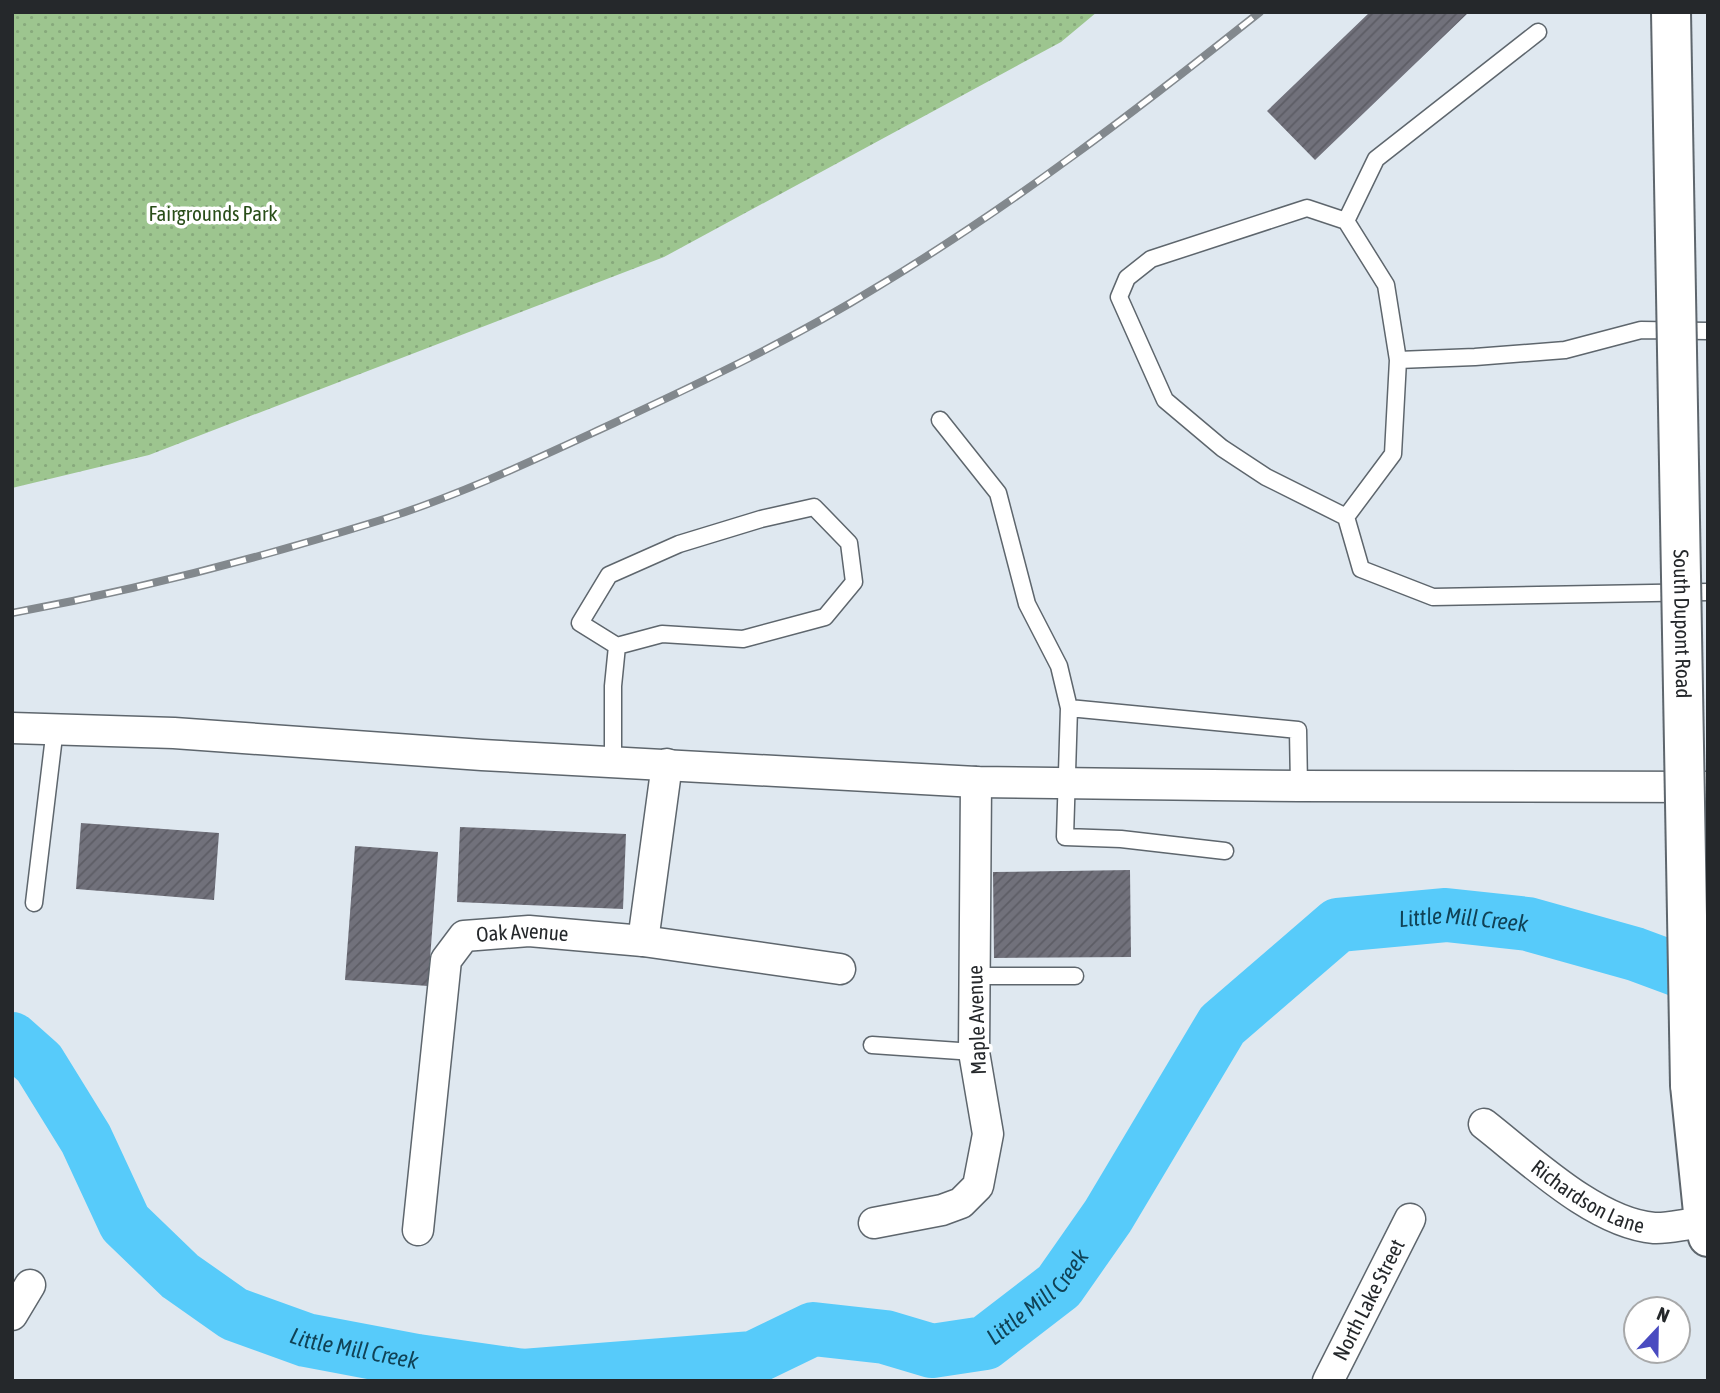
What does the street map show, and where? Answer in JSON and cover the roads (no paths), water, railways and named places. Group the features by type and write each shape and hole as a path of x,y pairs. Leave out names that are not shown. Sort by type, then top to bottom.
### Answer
{"main road":[{"name":"South Dupont Road","path":"1671,12 1688,1056 1706,1227"}],"street":[{"path":"12,728 174,733 612,762 976,782 1066,785 1708,787"},
{"path":"643,941 667,764"},
{"name":"Maple Avenue","path":"874,1223 942,1210 961,1203 978,1186 988,1134 974,1052 976,782"},
{"name":"Oak Avenue","path":"418,1230 446,960 464,936 529,931 643,941 840,969"},
{"name":"Richardson Lane","path":"1483,1124 1569,1190 1621,1222 1655,1228 1706,1227"},
{"name":"North Lake Street","path":"1328,1381 1410,1219"},
{"path":"12,1315 30,1285"}],"lane":[{"path":"1346,220 1376,159 1538,32"},
{"path":"1346,517 1393,454 1398,360 1386,285 1346,220 1307,208 1164,254 1152,259 1127,278 1119,297 1166,400 1222,448 1266,477 1346,517 1361,569 1433,597 1708,592"},
{"path":"1398,360 1565,350 1641,330 1708,331"},
{"path":"940,420 998,493 1027,604 1059,666 1069,708 1065,837 1121,839 1225,851"},
{"path":"814,507 849,543 854,582 825,617 743,639 662,634 617,646 580,623 609,575 679,544 761,519 814,507"},
{"path":"612,762 613,686 617,646"},
{"path":"1069,708 1298,730 1299,786"},
{"path":"34,903 55,728"},
{"path":"974,976 1075,976"},
{"path":"872,1045 974,1052"}],"waterway":[{"name":"Little Mill Creek","path":"12,1039 39,1063 86,1139 125,1223 180,1276 234,1314 306,1340 417,1361 523,1376 753,1358 813,1329 885,1337 932,1351 985,1343 1059,1286 1108,1216 1222,1025 1338,925 1446,915 1528,924 1635,954 1708,981"}],"railway":[{"path":"12,613 198,572 381,520 499,475 681,391 781,342 845,306 976,224 1120,121 1260,12"}],"park label":[{"name":"Fairgrounds Park","path":"213,214"}]}
